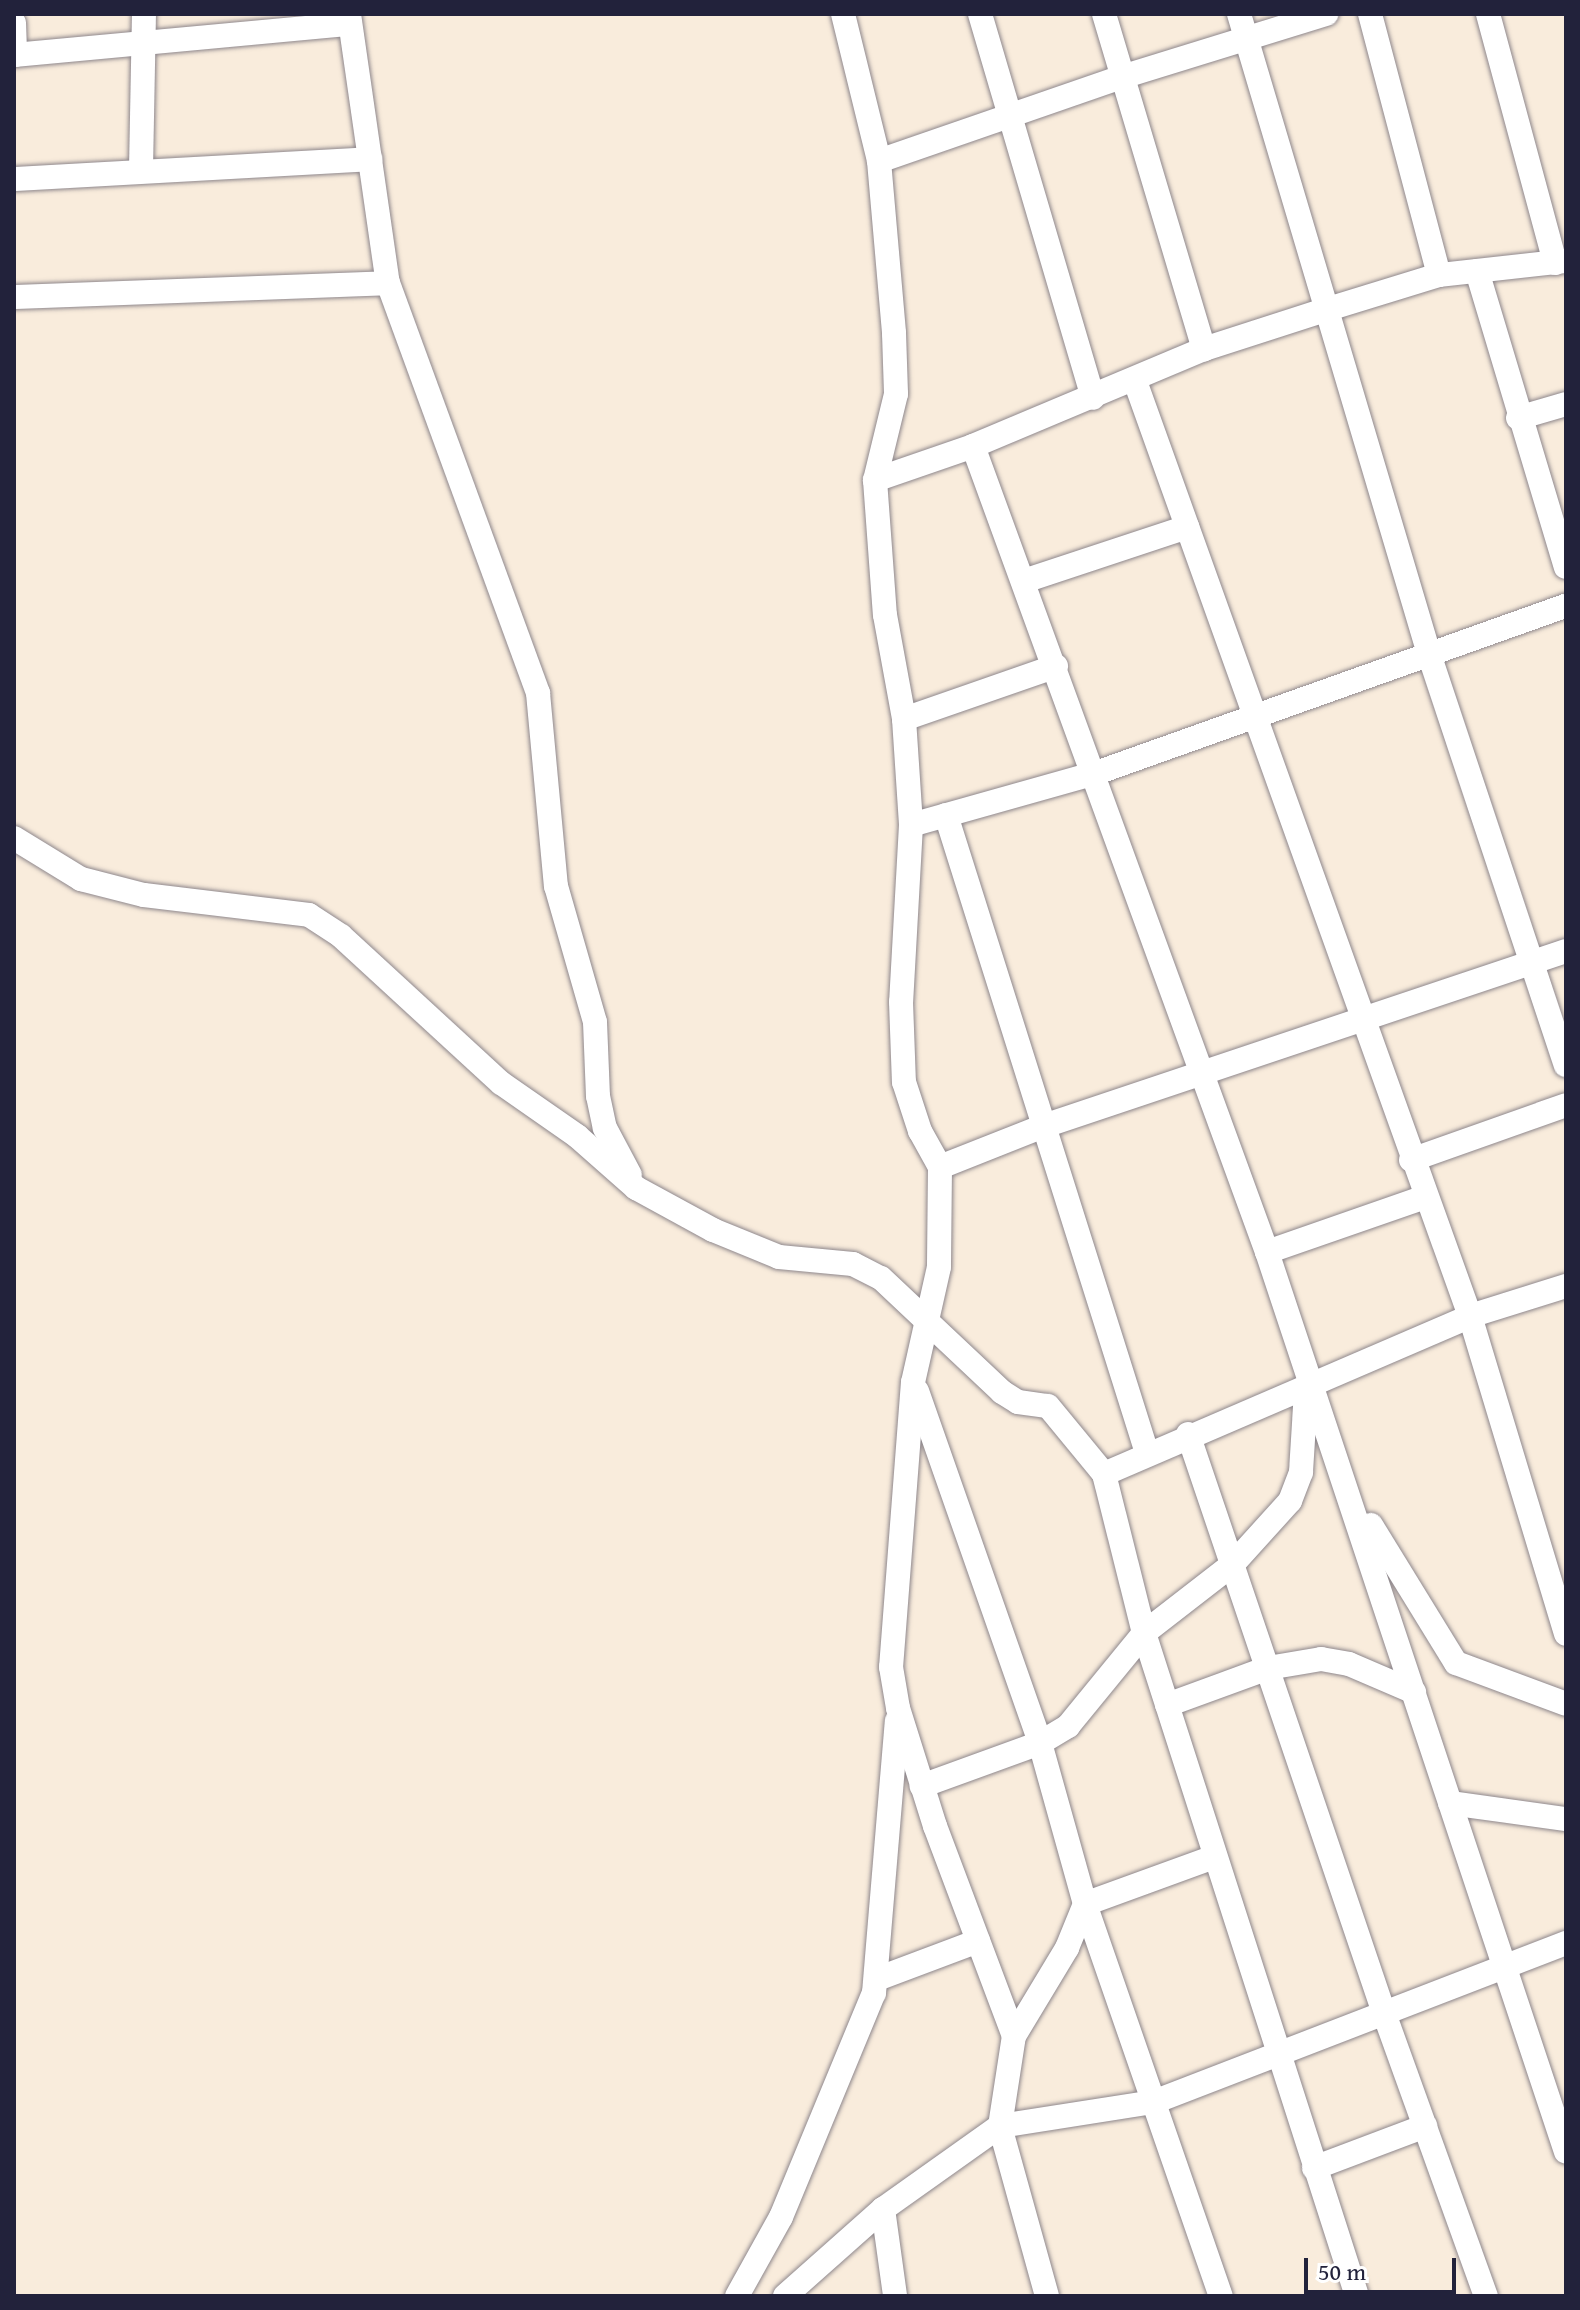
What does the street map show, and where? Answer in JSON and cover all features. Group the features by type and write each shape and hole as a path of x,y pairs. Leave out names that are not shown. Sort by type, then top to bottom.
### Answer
{"street":[{"path":"141,169 144,14"},
{"path":"843,14 879,161 896,394 875,480 885,615 904,719 911,825 901,1002 904,1082 920,1131 940,1167 939,1267 929,1326 913,1382 891,1667 898,1708 922,1786 1014,2036"},
{"path":"980,14 1007,116 1093,398"},
{"path":"1104,14 1204,349"},
{"path":"1239,14 1430,657 1566,1065"},
{"path":"879,161 1122,77 1326,14"},
{"path":"1370,14 1439,275"},
{"path":"875,480 973,446 1135,381 1204,349 1325,310 1439,275 1560,262 1488,14"},
{"path":"14,23 14,55 144,47 349,19 388,283 538,693 556,886 595,1022 598,1096 605,1128 636,1188"},
{"path":"14,179 141,169 370,159"},
{"path":"1477,271 1518,418 1566,567"},
{"path":"14,297 388,283"},
{"path":"1135,381 1411,1160 1470,1316 1566,1634"},
{"path":"1518,418 1566,404"},
{"path":"973,446 1096,773 1267,1252 1307,1382 1347,1484 1503,1968 1566,2152"},
{"path":"1024,581 1187,527"},
{"path":"911,825 1096,773 1252,714 1430,657 1566,606"},
{"path":"904,719 1056,666"},
{"path":"946,815 1041,1127 1147,1453"},
{"path":"14,838 94,882 144,895 309,915 341,936 501,1083 577,1136 636,1188 713,1230 779,1257 853,1264 881,1278 1002,1392 1018,1402 1048,1406 1104,1474 1144,1633 1276,2054 1357,2296"},
{"path":"940,1167 1041,1127 1566,951"},
{"path":"1411,1160 1566,1105"},
{"path":"1267,1252 1425,1197"},
{"path":"1104,1474 1307,1382 1470,1316 1566,1286"},
{"path":"913,1382 1040,1743 1085,1904 1221,2296"},
{"path":"922,1786 1040,1743 1068,1726 1144,1633 1233,1564 1290,1501 1301,1472 1307,1382"},
{"path":"1188,1434 1384,2013 1486,2296"},
{"path":"1347,1484 1456,1663 1566,1704"},
{"path":"1167,1705 1268,1668 1321,1659 1349,1664 1414,1692"},
{"path":"737,2296 781,2217 877,1979 898,1708"},
{"path":"1450,1803 1566,1819"},
{"path":"1047,2296 1000,2126 1014,2036 1067,1948 1085,1904 1214,1857"},
{"path":"877,1979 978,1941"},
{"path":"785,2296 883,2209 1000,2126 1154,2102 1566,1943"},
{"path":"1314,2168 1425,2126"},
{"path":"883,2209 895,2296"}]}
